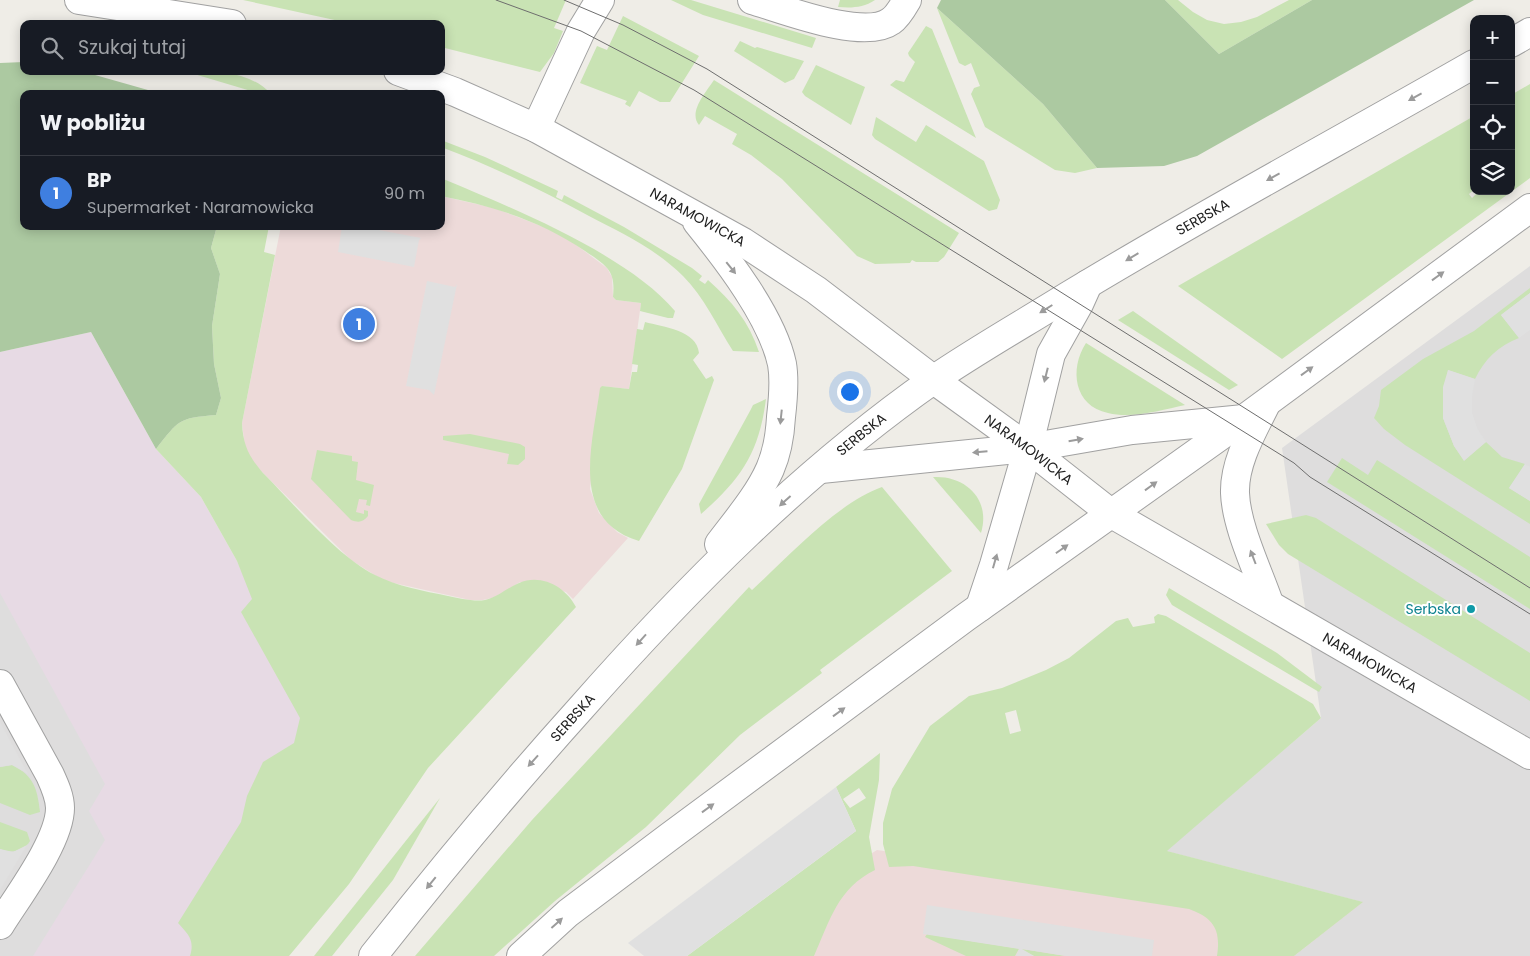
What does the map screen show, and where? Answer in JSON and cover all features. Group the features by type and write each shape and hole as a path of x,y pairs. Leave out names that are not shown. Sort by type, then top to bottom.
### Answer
{"street":[{"path":"79,0 206,20"},
{"path":"536,128 581,31 600,0"},
{"path":"752,0 850,28 869,29 890,22 907,0"},
{"path":"1515,40 1530,32"},
{"name":"SERBSKA","path":"373,956 515,782 674,605 821,469 934,380 1088,284 1154,244 1470,66"},
{"name":"NARAMOWICKA","path":"409,75 456,92 536,128 743,242 816,290 934,380 1028,448 1112,514 1530,755"},
{"path":"521,956 568,913 611,880 980,607 1244,419 1530,208"},
{"path":"674,605 756,494 770,469 779,439 783,395 782,364 769,328 741,280 691,215"},
{"path":"980,607 1028,448 1051,354 1080,304 1088,284"},
{"path":"1268,401 1239,465 1235,492 1245,536 1269,603"},
{"path":"821,469 1028,448 1132,430 1244,419"},
{"path":"0,684 50,775 57,790 60,808 57,827 51,842 0,925"}],"shaded area":[{"path":"445,197 494,208 549,229 575,244 607,268 612,277 613,297 616,300 641,303 629,389 602,386 590,489 599,513 617,532 628,538 573,599 566,592 520,582 496,597 470,600 389,582 376,576 351,560 251,460 245,448 242,423 280,230 445,230"},
{"path":"341,230 379,230 421,238 414,267 338,252"},
{"path":"1530,266 1530,956 1294,956 1362,902 1166,851 1321,718 1282,448"},
{"path":"427,281 455,287 457,284 434,395 429,390 406,386"},
{"path":"1530,293 1530,330 1519,338 1501,315"},
{"path":"91,332 156,449 201,497 237,561 304,710 308,757 196,956 33,956 105,840 89,811 105,784 0,593 0,352"},
{"path":"1448,370 1475,379 1472,413 1477,428 1486,442 1464,461 1454,446 1443,418 1443,387"},
{"path":"1525,464 1530,467 1530,501 1509,488"},
{"path":"0,558 133,804 40,956 0,956"},
{"path":"0,722 28,774 12,765 0,767"},
{"path":"836,787 856,831 687,956 644,956 628,943"},
{"path":"27,845 0,890 0,849 13,852"},
{"path":"877,850 1125,886 1363,902 1294,956 709,956"},
{"path":"927,905 1154,940 1152,956 1066,956 1022,949 1034,956 1016,956 1019,949 923,934"}],"green space":[{"path":"243,0 566,0 554,28 563,31 554,53 540,72 445,48 445,20 335,20"},
{"path":"671,0 691,0 816,38 812,48 703,15"},
{"path":"840,0 875,0 857,7 838,7"},
{"path":"941,0 1165,0 1219,54 1312,0 1474,0 1197,156 1164,166 1097,168 1043,104 937,8"},
{"path":"1165,0 1178,0 1207,20 1224,24 1241,22 1257,17 1289,0 1312,0 1219,54"},
{"path":"937,8 1043,104 1097,168 1075,173 1055,170 985,127 971,94 974,88 980,86 971,63 965,66 959,63"},
{"path":"623,16 699,56 670,102 660,102 639,91 630,107 625,104 627,101 580,83 597,46 607,50"},
{"path":"926,26 932,29 976,138 890,85 896,80 904,82 915,62 908,53"},
{"path":"740,41 755,48 804,61 794,79 785,83 734,51"},
{"path":"20,62 20,75 95,75 148,90 20,90 20,230 216,230 211,248 220,274 212,326 214,364 221,398 216,415 186,419 180,422 156,449 91,332 0,352 0,63"},
{"path":"816,65 865,87 851,125 805,96 802,92"},
{"path":"197,75 242,76 266,90 248,90"},
{"path":"714,80 959,233 944,257 938,262 916,262 912,260 910,263 875,264 857,256 782,179 751,155 732,144 737,134 705,116 699,125 696,120 696,114 699,102"},
{"path":"1530,84 1530,178 1515,189 1515,105 1515,93"},
{"path":"876,117 916,142 926,125 984,161 1000,200 997,209 989,211 875,139 872,135"},
{"path":"1470,118 1469,194 1472,198 1475,195 1507,195 1282,359 1178,286"},
{"path":"445,142 485,157 558,191 556,197 562,200 564,195 624,227 692,268 702,276 699,280 705,284 708,280 732,304 745,322 759,352 733,351 691,284 650,249 535,188 445,149"},
{"path":"445,180 566,234 628,270 654,290 675,311 673,318 640,311 641,303 616,300 613,297 612,278 605,265 568,240 534,223 479,205 445,197"},
{"path":"216,230 268,230 264,252 275,255 242,423 244,438 254,462 263,473 331,543 375,575 420,590 462,599 485,600 519,583 527,580 536,580 544,581 559,588 566,593 576,607 428,768 349,884 289,956 190,956 191,941 188,934 178,923 241,822 247,796 263,762 294,743 300,718 241,612 252,599 237,561 201,497 156,449 180,422 186,419 216,415 221,398 214,364 212,326 220,274 211,248"},
{"path":"1530,288 1530,293 1501,315 1519,338 1498,349 1483,365 1475,379 1448,370 1443,418 1454,446 1464,460 1486,442 1502,457 1525,464 1509,488 1530,501 1530,524 1405,445 1384,429 1374,418 1379,406 1381,390 1423,359 1474,331"},
{"path":"1133,311 1238,385 1229,390 1118,320"},
{"path":"645,322 678,331 692,339 697,345 699,353 693,360 706,379 712,376 714,380 682,469 639,541 617,531 602,516 594,498 590,477 593,432 600,388 602,386 629,389 632,372 637,372 638,365 632,364 637,329 643,330"},
{"path":"1086,343 1185,405 1127,415 1117,415 1097,409 1088,403 1078,385 1077,364"},
{"path":"766,399 759,435 746,464 727,489 701,514 699,504 753,405"},
{"path":"470,434 520,444 525,447 525,459 518,465 507,464 509,454 443,440 443,436"},
{"path":"317,450 352,456 352,461 358,462 356,480 374,485 370,506 366,505 367,500 359,499 356,512 364,514 364,510 368,511 368,516 364,520 359,522 351,520 311,479"},
{"path":"1342,458 1368,475 1377,460 1530,557 1530,609 1327,482"},
{"path":"933,477 945,477 956,480 973,492 979,500 982,510 981,533"},
{"path":"882,487 952,571 820,670 822,673 740,735 646,827 555,901 494,956 415,956 532,820 749,587 752,590 797,547 848,505"},
{"path":"1306,515 1316,518 1530,653 1530,701 1288,554 1279,545 1266,524"},
{"path":"1169,588 1277,653 1322,687 1319,692 1172,605 1166,595"},
{"path":"1158,614 1166,616 1313,704 1321,718 1167,851 1363,902 1294,956 1217,956 1218,939 1214,926 1204,916 1189,909 913,866 889,867 883,844 883,823 892,789 930,726 969,696 1002,688 1046,670 1069,658 1116,621 1128,618 1133,627 1155,623 1154,617","holes":["1016,710 1021,731 1010,734 1005,713"]},
{"path":"880,753 879,780 869,837 875,870 862,877 844,896 831,918 814,956 687,956 856,831 836,787","holes":["859,788 866,798 850,808 843,799"]},
{"path":"12,765 30,778 36,789 40,812 30,815 0,803 0,767"},
{"path":"440,798 393,880 332,956 314,956"},
{"path":"0,822 27,832 30,841 17,851 0,849"},
{"path":"927,934 1066,956 1034,956 1019,949 1015,956 966,956 925,937"}],"tram line":[{"path":"496,0 581,31 694,90 1294,463 1310,477 1530,614"},
{"path":"564,0 623,25 707,69 1530,588"}],"place":[{"name":"BP","path":"359,324"},
{"name":"Serbska","path":"1471,609"}]}
